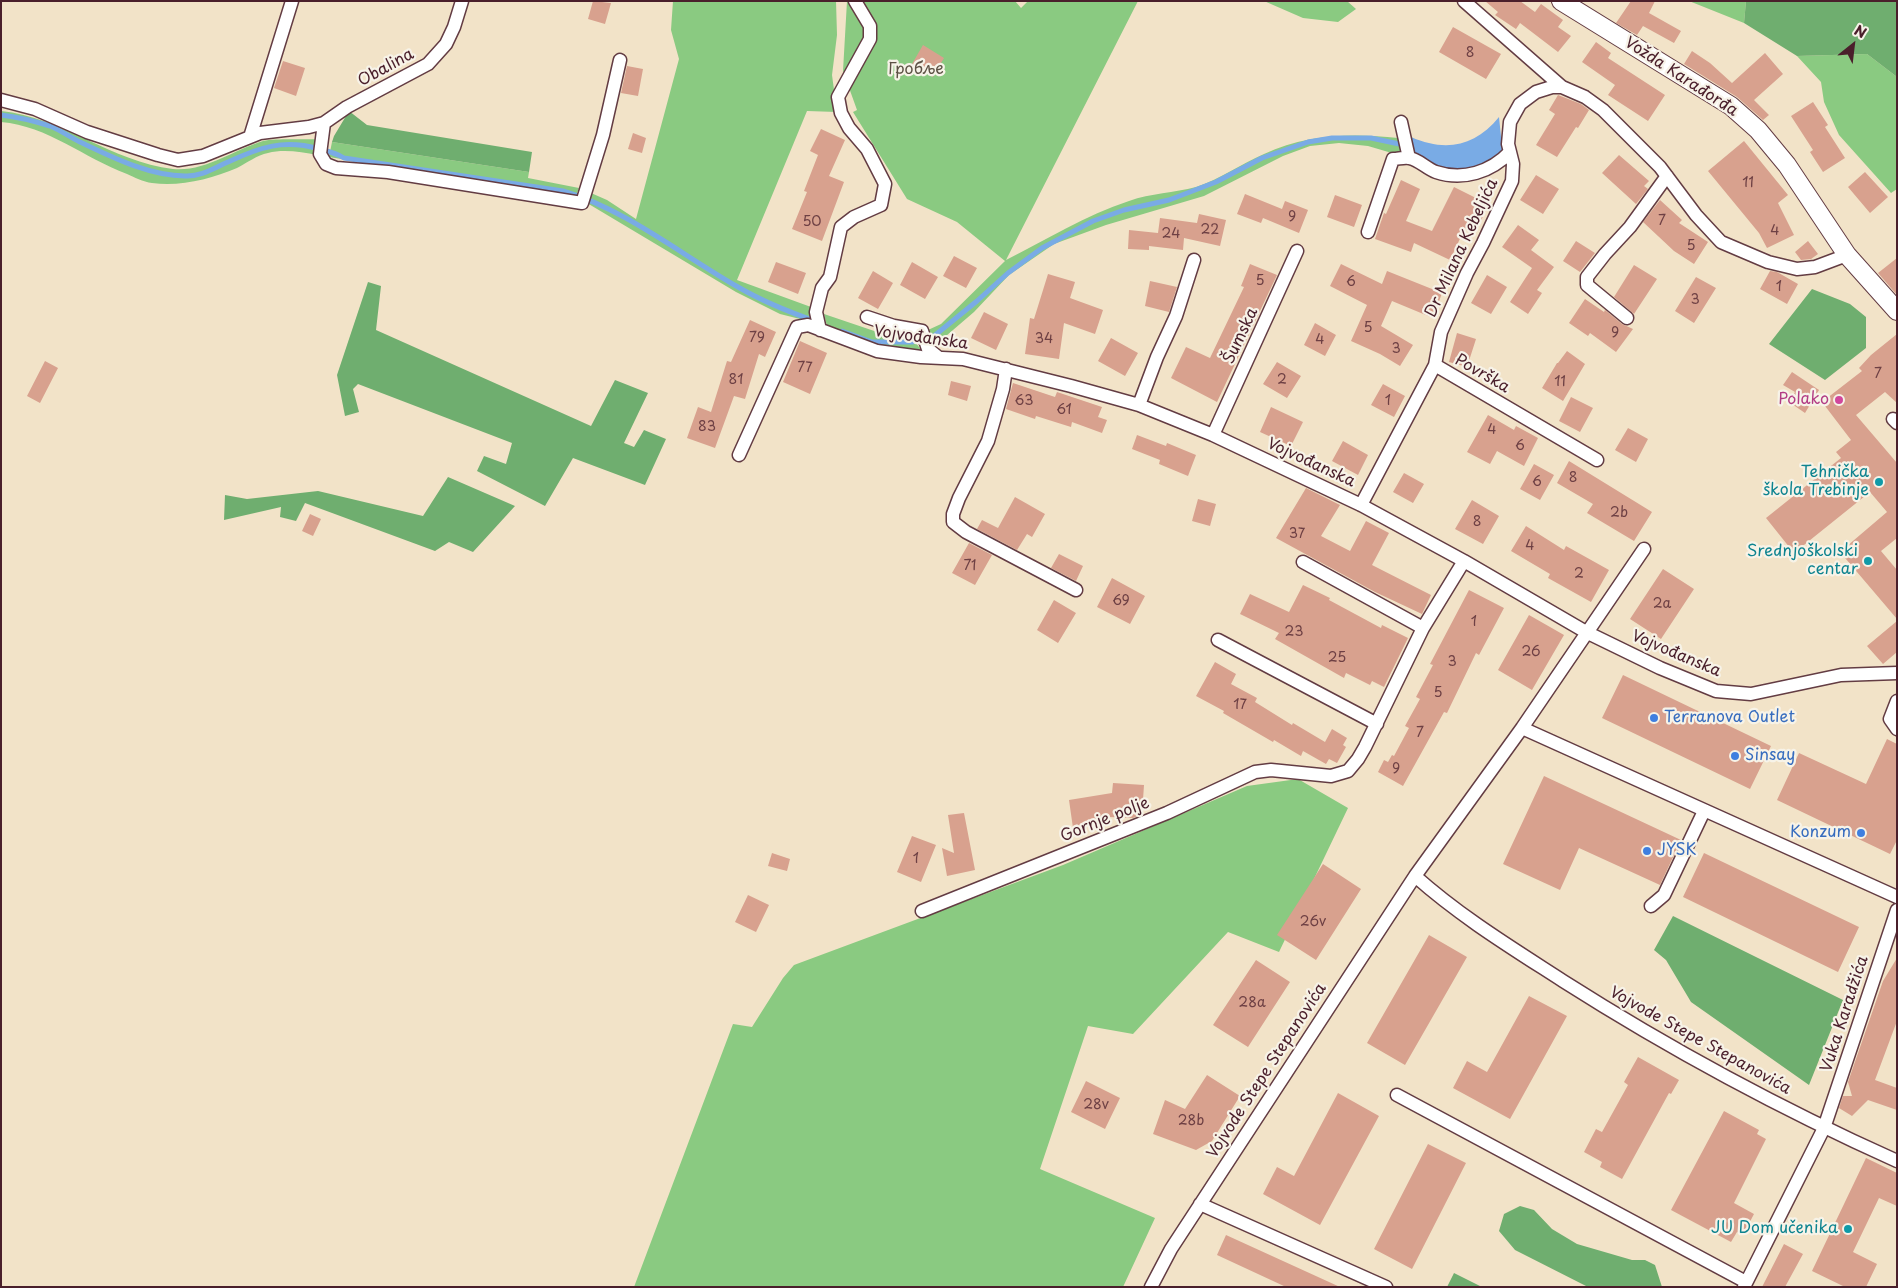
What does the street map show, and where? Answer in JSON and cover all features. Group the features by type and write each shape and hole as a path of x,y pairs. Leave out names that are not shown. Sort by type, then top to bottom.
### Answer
{"street":[{"path":"250,137 292,1"},
{"name":"Obalina","path":"324,129 347,107 428,64 446,44 454,27 462,1"},
{"path":"820,329 816,312 822,288 830,277 841,227 854,218 881,205 885,184 866,149 849,128 841,113 838,97 870,39 870,26 856,1"},
{"path":"1464,1 1562,87 1586,97 1603,110 1660,167 1696,215 1721,242 1768,262 1797,269 1815,267 1847,255"},
{"name":"Vožda Karađorđa","path":"1561,1 1731,106 1758,130 1787,165 1847,255 1897,311"},
{"path":"1,100 35,109 86,132 129,147 178,160 203,156 260,133 309,127 324,129 320,154 326,164 336,168 388,172 582,203 603,135 620,60"},
{"name":"Dr Milana Kebeljića","path":"1435,365 1441,332 1466,273 1483,243 1512,181 1513,164 1508,144 1510,122 1520,104 1536,92 1552,87 1562,87"},
{"path":"1402,128 1409,157"},
{"path":"1368,232 1393,159 1409,157 1437,172 1463,176 1479,173 1502,160 1510,152"},
{"path":"1627,318 1587,285 1587,277 1604,254 1630,227 1667,176"},
{"name":"Šumska","path":"1213,435 1297,250"},
{"path":"1139,405 1157,357 1176,316 1194,260"},
{"path":"867,317 894,326 922,331 928,349 938,357"},
{"name":"Vojvođanska","path":"738,455 797,327 808,325 877,351 964,359 1139,405 1213,435 1361,505 1464,561 1586,632 1660,668 1716,690 1750,694 1841,675 1897,673"},
{"name":"Površka","path":"1361,505 1435,365 1597,460"},
{"path":"1006,369 1003,389 988,441 952,514 953,522 966,532 1076,590"},
{"name":"Vojvode Stepe Stepanovića","path":"1151,1287 1171,1249 1415,876 1522,728 1644,549"},
{"path":"1218,640 1377,724 1423,628 1464,561"},
{"path":"1303,562 1423,628"},
{"path":"1897,701 1890,719 1897,728"},
{"name":"Gornje polje","path":"922,911 1167,813 1254,772 1271,770 1331,776 1348,771 1358,759 1377,724"},
{"path":"1522,728 1897,896"},
{"path":"1651,906 1664,895 1704,811"},
{"name":"Vojvode Stepe Stepanovića","path":"1415,876 1444,902 1479,928 1616,1015 1716,1072 1824,1128 1897,1161"},
{"name":"Vuka Karadžića","path":"1824,1128 1897,910"},
{"path":"1397,1095 1745,1284 1824,1128"},
{"path":"1200,1204 1386,1287"}],"green space":[{"path":"673,1 836,1 837,35 832,75 837,112 807,111 737,280 811,307 812,322 780,314 736,292 587,203 591,193 607,200 636,219 679,59 671,30"},
{"name":"Гробље","path":"847,1 1015,1 1021,8 1028,1 1138,1 1006,260 1113,207 1146,196 1196,187 1214,180 1264,154 1297,142 1347,136 1398,138 1402,156 1368,146 1339,143 1310,146 1283,156 1204,196 1106,225 1054,244 1009,275 974,312 932,348 928,330 941,324 1005,261 957,222 907,199 853,112 857,110 843,71"},
{"path":"1264,1 1347,1 1356,9 1338,22 1303,18"},
{"path":"1689,1 1746,1 1744,23"},
{"path":"1746,1 1897,1 1897,77 1867,54 1797,56 1744,23"},
{"path":"1867,54 1897,77 1897,189 1891,193 1839,135 1824,102 1821,82 1797,56"},
{"path":"1,111 45,122 129,158 173,169 185,169 208,164 263,141 320,139 317,155 292,151 274,152 260,155 237,168 217,176 184,183 163,184 139,179 50,136 18,125 1,122"},
{"path":"349,111 367,125 532,152 529,172 332,142"},
{"path":"332,142 529,172 528,178 579,188 575,198 329,157"},
{"path":"368,282 381,286 376,330 591,426 615,380 648,393 624,443 634,447 644,430 666,439 645,485 573,458 545,506 477,471 484,456 506,464 512,443 358,384 353,389 359,412 345,416 337,375"},
{"path":"1812,289 1850,304 1866,317 1866,348 1825,380 1769,344"},
{"path":"824,314 889,336 913,339 922,351 894,350 828,330"},
{"path":"448,477 515,506 473,552 449,542 435,551 305,503 296,521 280,517 281,507 224,520 225,495 247,499 318,491 423,516"},
{"path":"1298,779 1348,808 1279,952 1228,932 1133,1034 1088,1026 1040,1169 1155,1218 1123,1287 634,1287 733,1024 752,1027 783,978 794,965 1063,865 1247,786"},
{"path":"1673,916 1843,1000 1809,1085 1691,1002 1666,960 1654,950"},
{"path":"1520,1206 1534,1210 1552,1229 1577,1244 1632,1260 1645,1260 1655,1265 1662,1287 1588,1287 1515,1250 1499,1231 1504,1214"},
{"path":"1454,1273 1482,1287 1447,1287"}],"water":[{"path":"1499,117 1503,156 1491,162 1469,169 1448,169 1426,162 1414,155 1411,137 1436,144 1459,144 1480,135"}],"building":[{"path":"593,1 611,3 605,24 588,19"},
{"path":"1485,1 1520,1 1535,12 1541,4 1563,20 1558,27 1571,36 1558,52 1520,23 1516,29 1495,15 1498,12"},
{"path":"1631,1 1655,1 1649,13 1681,31 1674,43 1643,26 1637,35 1616,23"},
{"path":"1453,27 1501,54 1486,79 1439,52"},
{"path":"1596,42 1611,53 1608,58 1665,95 1648,121 1608,95 1615,85 1582,62"},
{"path":"923,45 944,58 933,77 912,64"},
{"path":"1692,51 1710,63 1732,83 1765,53 1783,74 1754,100 1769,115 1763,120 1737,97 1684,64"},
{"path":"283,61 305,68 296,96 274,88"},
{"path":"627,66 643,69 638,96 621,93"},
{"path":"1558,95 1581,104 1589,110 1557,157 1536,145 1555,114 1549,110"},
{"path":"1813,102 1828,125 1825,127 1845,158 1823,172 1810,152 1813,150 1791,116"},
{"path":"821,129 845,140 829,176 844,182 822,241 792,229 807,192 804,191 818,155 810,151"},
{"path":"633,133 646,138 642,153 628,149"},
{"path":"1744,141 1788,195 1778,203 1794,235 1767,248 1759,233 1708,171"},
{"path":"1619,155 1649,181 1644,186 1648,189 1636,204 1602,173"},
{"path":"1865,172 1888,197 1870,213 1848,187"},
{"path":"1536,175 1559,189 1543,214 1520,200"},
{"path":"1401,180 1420,189 1406,221 1432,231 1454,187 1478,199 1479,197 1489,204 1475,233 1465,228 1450,260 1414,243 1411,252 1375,239 1384,213 1386,214"},
{"path":"1245,194 1282,209 1285,201 1308,210 1299,233 1263,218 1261,223 1237,214"},
{"path":"1335,195 1362,205 1354,227 1327,217"},
{"path":"1660,200 1682,220 1679,223 1708,242 1694,264 1674,251 1643,222"},
{"path":"1199,214 1226,220 1220,246 1184,238 1183,250 1149,246 1149,250 1128,249 1129,230 1158,233 1160,218 1197,223"},
{"path":"1518,225 1539,240 1531,250 1554,267 1537,290 1542,293 1528,314 1510,302 1532,268 1502,247"},
{"path":"1576,241 1595,253 1580,272 1563,261"},
{"path":"1808,241 1818,254 1811,259 1801,260 1795,252"},
{"path":"954,256 977,268 966,288 943,276"},
{"path":"1897,258 1897,295 1878,273"},
{"path":"776,262 806,273 798,294 768,282"},
{"path":"912,262 938,277 925,299 900,285"},
{"path":"1250,264 1277,275 1217,402 1171,378 1186,347 1210,358 1244,287 1241,286"},
{"path":"1341,264 1382,284 1387,271 1442,293 1433,318 1392,301 1381,326 1413,345 1400,366 1380,354 1351,341 1367,305 1330,286"},
{"path":"1634,265 1657,279 1634,314 1614,297"},
{"path":"873,271 893,283 878,309 858,298"},
{"path":"1770,271 1777,272 1798,284 1787,304 1760,289"},
{"path":"1048,274 1075,282 1070,298 1103,310 1095,334 1064,323 1059,359 1025,354 1030,318 1034,319"},
{"path":"1487,275 1507,287 1491,314 1471,303"},
{"path":"1696,277 1716,288 1694,323 1675,311"},
{"path":"1150,281 1177,287 1169,312 1145,306"},
{"path":"1585,299 1604,312 1605,310 1622,324 1633,329 1616,352 1590,333 1588,336 1569,323"},
{"path":"984,312 1008,324 996,350 971,338"},
{"path":"750,320 776,332 765,357 759,354 745,399 734,396 715,448 687,438 698,407 711,412 727,361 731,362"},
{"path":"1315,323 1336,335 1325,356 1304,345"},
{"path":"1457,333 1476,339 1467,367 1449,362"},
{"path":"1897,334 1897,403 1885,392 1856,415 1897,463 1897,538 1881,551 1897,570 1897,619 1840,552 1887,512 1870,492 1794,553 1766,518 1841,458 1836,452 1851,440 1822,402 1862,371 1859,368 1871,355"},
{"path":"1111,338 1138,353 1125,376 1098,361"},
{"path":"800,341 827,353 810,394 783,382"},
{"path":"1567,351 1585,364 1563,401 1542,388 1557,363"},
{"path":"45,361 58,368 40,403 27,396"},
{"path":"1277,362 1301,376 1287,398 1263,384"},
{"path":"1792,372 1819,390 1805,413 1789,402 1795,392 1783,385"},
{"path":"951,381 971,386 967,401 948,395"},
{"path":"1013,383 1055,397 1057,392 1102,407 1098,417 1107,420 1102,433 1072,422 1071,427 1036,416 1035,419 1006,409"},
{"path":"1383,384 1405,396 1394,417 1371,405"},
{"path":"1571,397 1593,408 1580,432 1559,421"},
{"path":"1271,407 1303,422 1291,446 1260,432"},
{"path":"1488,415 1514,430 1516,426 1538,438 1524,466 1497,451 1490,464 1467,452"},
{"path":"1628,428 1648,439 1636,462 1615,450"},
{"path":"1137,435 1166,446 1167,443 1196,455 1188,476 1159,464 1160,460 1132,449"},
{"path":"1343,441 1368,455 1358,475 1332,461"},
{"path":"1569,461 1652,512 1634,541 1587,513 1593,504 1557,483"},
{"path":"1534,464 1554,475 1540,500 1520,489"},
{"path":"1404,473 1424,484 1413,503 1393,492"},
{"path":"1306,488 1340,505 1321,536 1350,551 1366,521 1389,533 1372,565 1431,595 1422,614 1375,592 1276,538"},
{"path":"1015,497 1045,514 1032,537 1027,534 1017,550 977,529 982,520 998,528"},
{"path":"1198,499 1216,504 1210,526 1192,521"},
{"path":"1472,500 1499,516 1483,544 1455,529"},
{"path":"310,514 321,519 313,536 302,531"},
{"path":"1526,526 1564,550 1566,546 1609,570 1591,602 1548,578 1550,574 1511,551"},
{"path":"969,543 992,555 975,585 952,573"},
{"path":"1059,554 1083,566 1076,581 1051,568"},
{"path":"1663,569 1694,589 1661,639 1630,619"},
{"path":"1112,578 1145,596 1130,624 1097,607"},
{"path":"1303,585 1330,598 1329,600 1381,628 1382,625 1408,638 1384,687 1372,681 1370,685 1346,673 1344,678 1275,639 1279,633 1240,614 1250,594 1289,612"},
{"path":"1469,590 1504,608 1479,655 1476,653 1447,713 1444,712 1403,786 1378,772 1384,760 1388,762 1392,755 1394,756 1409,728 1405,726 1420,699 1416,697 1433,665 1430,664"},
{"path":"1054,600 1076,613 1058,643 1037,630"},
{"path":"1529,615 1564,635 1532,690 1498,670"},
{"path":"1897,621 1897,652 1883,664 1867,646"},
{"path":"1215,662 1236,674 1231,684 1257,698 1255,702 1292,725 1293,723 1325,742 1332,729 1347,738 1343,745 1346,747 1337,763 1329,759 1326,764 1303,751 1301,756 1274,740 1273,742 1196,696"},
{"path":"1623,675 1771,746 1750,789 1602,718"},
{"path":"1887,739 1897,744 1897,840 1890,854 1777,800 1799,753 1866,784"},
{"path":"1544,776 1681,840 1660,885 1579,848 1560,890 1503,864"},
{"path":"1113,783 1144,785 1142,814 1133,818 1109,817 1110,822 1073,828 1069,800 1112,793"},
{"path":"964,813 975,870 947,876 942,848 954,853 948,815"},
{"path":"912,836 936,845 921,882 897,872"},
{"path":"772,853 790,859 787,871 768,866"},
{"path":"1704,853 1859,927 1838,972 1683,897"},
{"path":"1323,864 1361,889 1316,960 1277,935"},
{"path":"748,895 769,905 756,932 735,922"},
{"path":"1429,935 1467,957 1405,1065 1367,1043"},
{"path":"1897,958 1897,1021 1875,1080 1897,1088 1897,1110 1868,1100 1852,1116 1839,1108 1843,1096 1852,1096 1848,1082 1883,981"},
{"path":"1256,960 1290,982 1248,1047 1213,1025"},
{"path":"1529,996 1567,1016 1510,1119 1453,1088 1467,1061 1487,1072"},
{"path":"1638,1057 1679,1080 1671,1094 1669,1093 1622,1179 1600,1167 1602,1162 1584,1152 1596,1129 1602,1132 1628,1085 1624,1082"},
{"path":"1207,1075 1240,1096 1212,1141 1196,1150 1153,1134 1165,1100 1185,1109"},
{"path":"1086,1081 1120,1098 1105,1129 1071,1112"},
{"path":"1338,1093 1379,1116 1320,1225 1263,1194 1277,1167 1294,1176"},
{"path":"1724,1111 1759,1130 1757,1134 1766,1139 1734,1203 1754,1214 1743,1235 1737,1232 1731,1242 1671,1210"},
{"path":"1428,1144 1466,1163 1412,1269 1374,1249"},
{"name":"JU Dom učenika","path":"1866,1158 1897,1173 1897,1206 1879,1198 1853,1252 1877,1264 1866,1287 1845,1287 1812,1271"},
{"path":"1226,1235 1340,1287 1286,1287 1217,1255"},
{"path":"1784,1244 1803,1254 1785,1287 1762,1287"}],"waterway":[{"path":"1,115 26,119 50,126 118,159 144,169 171,175 196,175 251,152 272,146 295,145 335,153 344,158 563,191 587,199 631,221 756,297 815,321"},
{"path":"842,331 872,342 912,342 934,336 1008,273 1042,248 1093,221 1124,210 1169,200 1216,182 1262,158 1308,142 1332,138 1371,138 1404,145"}],"place":[{"name":"Polako","path":"1839,400"},
{"name":"Tehnička škola Trebinje","path":"1879,482"},
{"name":"Srednjoškolski centar","path":"1868,561"},
{"name":"Terranova Outlet","path":"1654,718"},
{"name":"Sinsay","path":"1735,756"},
{"name":"Konzum","path":"1861,833"},
{"name":"JYSK","path":"1647,851"},
{"name":"JU Dom učenika","path":"1848,1229"}]}
